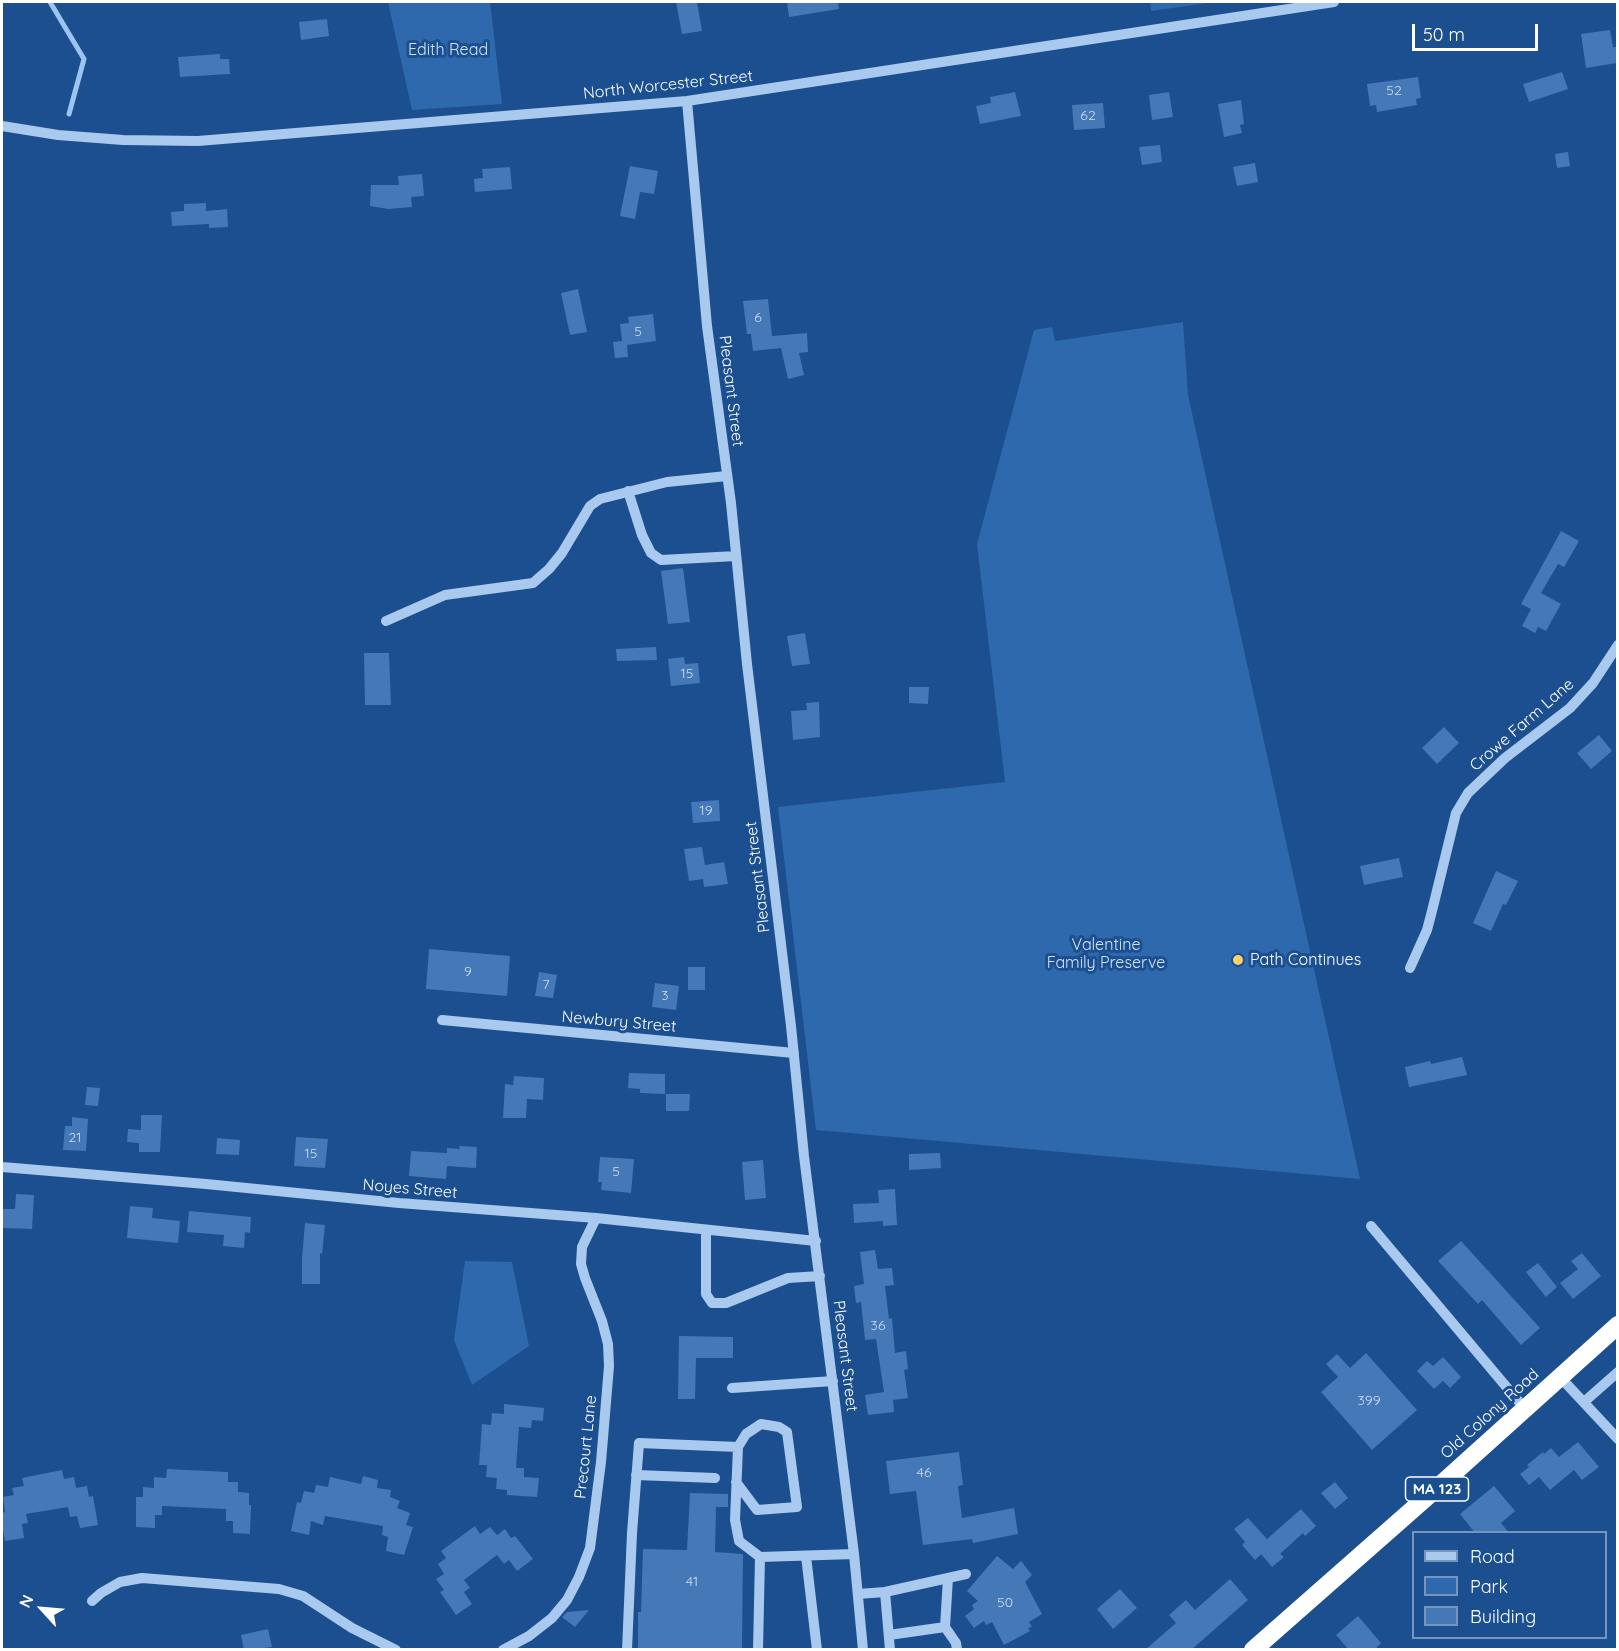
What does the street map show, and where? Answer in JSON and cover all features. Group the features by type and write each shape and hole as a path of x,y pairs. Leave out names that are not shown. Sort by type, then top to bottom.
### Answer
{"highway":[{"name":"Old Colony Road","path":"1253,1650 1617,1325"}],"street":[{"name":"North Worcester Street","path":"2,126 58,135 123,140 198,141 687,101 1334,2"},
{"name":"Pleasant Street","path":"687,101 707,326 727,476 854,1554 863,1650"},
{"path":"386,621 420,604 445,595 533,583 562,553 590,506 600,499 667,482 727,476"},
{"path":"628,491 642,535 651,553 661,560 736,556"},
{"name":"Crowe Farm Lane","path":"1410,968 1432,912 1456,813 1468,793 1498,764 1570,708 1593,683 1617,645"},
{"name":"Newbury Street","path":"442,1020 794,1053"},
{"name":"Noyes Street","path":"2,1167 399,1203 596,1218 816,1241"},
{"name":"Precourt Lane","path":"503,1650 529,1636 552,1618 567,1600 590,1548 601,1462 609,1366 608,1344 602,1321 581,1264 582,1246 596,1218"},
{"path":"1371,1226 1525,1409"},
{"path":"706,1230 706,1293 712,1303 726,1303 788,1278 820,1276"},
{"path":"1584,1402 1617,1372"},
{"path":"1560,1377 1617,1439"},
{"path":"732,1388 833,1381"},
{"path":"736,1482 757,1510 796,1507 787,1432 779,1426 761,1424 753,1428 738,1447 736,1482 735,1520 739,1541 760,1557 854,1554"},
{"path":"627,1650 639,1443 738,1447"},
{"path":"636,1475 715,1478"},
{"path":"806,1556 817,1650"},
{"path":"758,1650 760,1557"},
{"path":"858,1594 885,1592 966,1574"},
{"path":"92,1601 120,1582 142,1578 279,1589 303,1596 352,1628 396,1650"},
{"path":"948,1578 945,1627 956,1643 957,1650"},
{"path":"885,1592 890,1650"},
{"path":"889,1635 945,1627"}],"green space":[{"name":"Edith Read","path":"388,2 490,2 502,104 412,110"},
{"path":"1150,2 1215,2 1151,11"},
{"name":"Valentine Family Preserve","path":"1183,322 1188,395 1360,1179 816,1130 778,807 1005,782 977,544 1034,330 1052,327 1055,341"},
{"path":"465,1261 512,1262 529,1346 472,1385 454,1340"}],"building":[{"path":"676,2 697,2 702,31 682,34"},
{"path":"787,2 838,2 839,9 789,17"},
{"path":"327,19 329,36 301,40 299,22"},
{"path":"1610,30 1613,47 1616,47 1617,63 1586,68 1581,34"},
{"path":"220,54 220,59 229,59 230,74 180,77 178,57"},
{"path":"1562,72 1568,89 1529,102 1523,84"},
{"path":"1418,77 1421,98 1416,99 1417,105 1377,112 1376,105 1370,106 1367,84"},
{"path":"1015,92 1021,116 980,124 976,106 991,103 990,97"},
{"path":"1169,92 1173,117 1152,120 1149,95"},
{"path":"1241,100 1244,124 1240,125 1242,133 1224,137 1218,104"},
{"path":"1103,103 1105,128 1074,130 1072,105"},
{"path":"1160,145 1162,162 1142,165 1139,147"},
{"path":"1568,152 1570,166 1557,168 1555,154"},
{"path":"1255,163 1258,182 1237,186 1233,167"},
{"path":"630,166 658,171 654,194 640,192 635,219 620,216"},
{"path":"510,167 512,189 475,192 474,179 483,178 482,169"},
{"path":"422,174 424,196 411,197 412,207 388,209 370,206 371,185 399,185 398,176"},
{"path":"206,203 206,211 227,209 228,227 209,228 209,224 172,226 171,212 184,211 184,204"},
{"path":"578,289 587,332 570,335 561,293"},
{"path":"768,299 772,336 807,333 808,352 799,353 804,375 788,379 781,348 753,351 751,334 747,334 743,301"},
{"path":"653,314 656,341 627,345 628,357 615,358 613,342 622,341 620,324 629,323 628,317"},
{"path":"1561,531 1579,541 1564,567 1558,564 1541,593 1561,604 1546,631 1538,627 1535,633 1522,626 1531,609 1521,604"},
{"path":"683,568 690,622 668,624 661,571"},
{"path":"805,633 810,664 792,666 787,636"},
{"path":"656,647 657,660 617,661 616,649"},
{"path":"364,653 389,653 391,705 365,705"},
{"path":"684,657 685,664 698,663 700,683 671,686 668,659"},
{"path":"909,687 929,687 928,704 909,703"},
{"path":"819,702 820,737 793,740 791,711 807,710 806,703"},
{"path":"1444,727 1459,743 1437,764 1422,748"},
{"path":"1599,735 1612,751 1591,769 1577,753"},
{"path":"719,800 720,821 693,823 691,802"},
{"path":"702,847 705,865 724,862 728,884 704,887 703,879 689,881 684,849"},
{"path":"1399,858 1403,877 1364,885 1360,866"},
{"path":"1496,871 1518,881 1506,905 1503,904 1491,931 1473,923"},
{"path":"429,949 510,956 507,996 426,989"},
{"path":"688,967 705,967 705,990 688,990"},
{"path":"539,972 557,975 553,998 535,996"},
{"path":"655,983 679,986 676,1010 652,1007"},
{"path":"1462,1057 1467,1075 1409,1087 1405,1067"},
{"path":"629,1073 665,1074 665,1094 640,1093 640,1089 628,1088"},
{"path":"514,1076 544,1078 543,1100 527,1099 526,1118 503,1118 505,1084 513,1085"},
{"path":"87,1087 100,1088 98,1106 85,1105"},
{"path":"666,1094 690,1094 689,1111 666,1111"},
{"path":"141,1115 162,1115 160,1152 139,1152 139,1143 127,1142 128,1129 141,1130"},
{"path":"72,1117 88,1119 86,1151 63,1150 65,1126 72,1126"},
{"path":"296,1137 328,1139 325,1168 294,1166"},
{"path":"217,1138 240,1140 239,1155 216,1154"},
{"path":"459,1146 477,1147 476,1168 447,1166 446,1179 409,1176 411,1151 447,1153 447,1148 460,1149"},
{"path":"940,1153 941,1168 909,1170 909,1154"},
{"path":"600,1157 634,1159 631,1193 601,1190 602,1182 598,1182"},
{"path":"763,1160 766,1198 745,1200 742,1162"},
{"path":"895,1189 897,1225 883,1226 883,1221 854,1223 853,1204 879,1203 878,1190"},
{"path":"16,1194 34,1195 32,1229 2,1228 2,1209 15,1209"},
{"path":"130,1206 153,1208 152,1218 180,1221 178,1243 127,1238"},
{"path":"189,1211 251,1217 250,1233 245,1232 244,1248 223,1246 224,1235 187,1232"},
{"path":"305,1223 325,1225 322,1254 320,1253 320,1284 302,1284"},
{"path":"1461,1241 1540,1328 1521,1345 1482,1300 1478,1304 1438,1261"},
{"path":"875,1250 878,1269 892,1268 894,1285 885,1286 889,1319 892,1318 895,1353 906,1351 908,1369 904,1370 908,1398 893,1400 894,1412 868,1415 865,1395 884,1392 876,1339 865,1340 861,1302 856,1303 854,1286 864,1284 860,1252"},
{"path":"1582,1253 1601,1276 1573,1299 1560,1283 1578,1269 1571,1261"},
{"path":"1538,1263 1557,1287 1546,1297 1526,1272"},
{"path":"679,1336 733,1337 733,1358 696,1358 695,1399 678,1399"},
{"path":"1366,1353 1417,1410 1372,1450 1321,1392 1338,1377 1326,1364 1337,1354 1350,1368"},
{"path":"1443,1357 1461,1377 1450,1388 1443,1381 1434,1389 1417,1371 1427,1361 1433,1366"},
{"path":"504,1404 544,1408 543,1421 532,1420 531,1428 519,1427 516,1468 524,1468 524,1477 539,1478 537,1497 507,1495 507,1490 496,1489 497,1478 486,1477 487,1465 479,1465 482,1424 491,1425 492,1413 504,1414"},
{"path":"1578,1442 1599,1467 1582,1480 1574,1470 1550,1490 1539,1477 1529,1485 1520,1474 1543,1452 1544,1454 1551,1448 1559,1457"},
{"path":"959,1452 963,1485 958,1486 962,1518 1014,1508 1018,1534 973,1543 972,1539 923,1545 916,1491 890,1494 886,1461"},
{"path":"167,1469 228,1472 228,1482 238,1482 238,1492 249,1493 250,1534 233,1533 233,1521 226,1521 226,1509 162,1506 162,1515 155,1515 155,1528 136,1527 136,1497 143,1497 143,1487 154,1488 154,1477 166,1478"},
{"path":"62,1470 64,1479 74,1477 76,1488 87,1486 89,1497 93,1496 98,1525 80,1528 77,1516 70,1517 68,1507 26,1514 28,1523 22,1524 24,1538 5,1541 2,1525 2,1513 5,1512 3,1497 14,1495 12,1488 24,1486 22,1478"},
{"path":"363,1476 378,1480 377,1488 391,1490 390,1497 400,1501 397,1508 410,1513 406,1525 413,1527 404,1555 386,1551 388,1537 382,1535 383,1526 325,1516 323,1525 311,1521 309,1535 291,1531 297,1502 301,1503 304,1491 314,1493 316,1485 328,1487 330,1477 361,1484"},
{"path":"1335,1482 1348,1498 1335,1509 1321,1493"},
{"path":"1494,1486 1515,1511 1501,1523 1507,1531 1473,1531 1460,1514"},
{"path":"690,1493 728,1494 728,1507 716,1507 715,1552 743,1554 742,1650 638,1650 638,1612 641,1612 643,1549 687,1550"},
{"path":"1301,1509 1316,1526 1305,1536 1303,1533 1280,1554 1284,1557 1272,1567 1261,1554 1255,1560 1242,1545 1245,1542 1234,1529 1248,1518 1267,1539"},
{"path":"475,1526 480,1534 490,1527 497,1535 505,1529 511,1538 515,1536 533,1559 517,1571 509,1560 504,1564 497,1555 464,1580 470,1588 464,1592 472,1604 456,1615 440,1592 444,1590 436,1579 444,1574 438,1564 446,1558 441,1551"},
{"path":"997,1556 1013,1569 1021,1561 1032,1575 1025,1582 1042,1614 1029,1622 1032,1627 1028,1628 1030,1631 1004,1645 992,1622 986,1625 984,1621 974,1628 965,1616 974,1609 972,1605 978,1601 967,1591"},
{"path":"1230,1579 1248,1600 1191,1650 1145,1650 1176,1623 1169,1615 1186,1600 1195,1610"},
{"path":"1120,1589 1137,1608 1113,1629 1097,1609"},
{"path":"589,1610 575,1627 562,1617 567,1612"},
{"path":"1358,1616 1381,1643 1374,1650 1349,1650 1336,1635"},
{"path":"268,1629 272,1647 244,1650 241,1635"}],"waterway":[{"path":"50,2 84,59 69,114"}],"place":[{"name":"Path Continues","path":"1238,960"}]}
